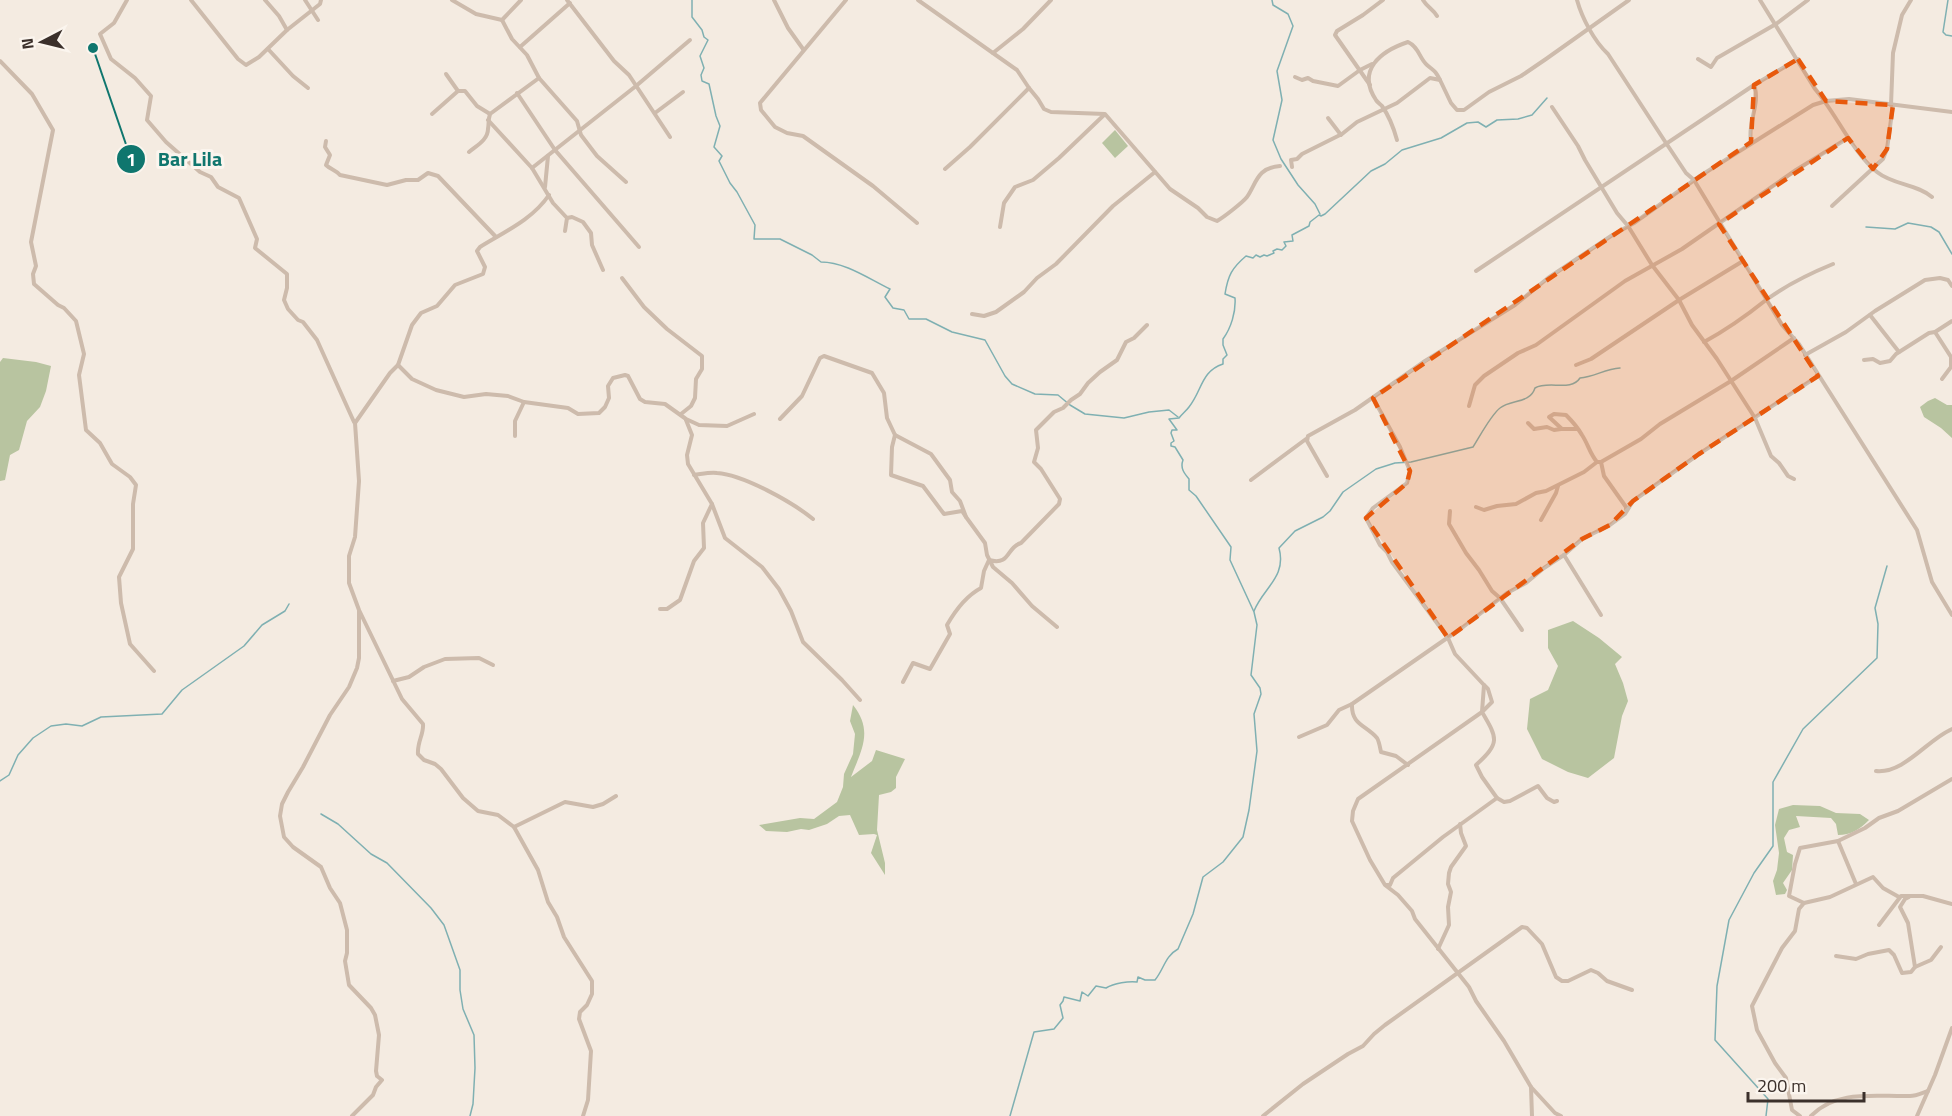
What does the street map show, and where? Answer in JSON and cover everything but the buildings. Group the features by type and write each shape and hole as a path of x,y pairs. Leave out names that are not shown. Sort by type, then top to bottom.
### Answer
{"street":[{"path":"127,0 114,23 100,34 111,59 135,78 151,96 147,120 166,142 200,172 211,177 218,188 239,198 257,239 255,248 287,274 284,300 288,309 303,322 317,340 355,423 359,481 355,537 349,556 349,582 359,610 402,699 423,724 423,731 418,739 418,754 441,769 463,798 478,811 498,816 514,827 538,870 548,902 557,917 564,937 592,981 592,994 587,1005 580,1012 579,1019 591,1052 588,1100 583,1116"},
{"path":"191,0 238,59 246,65 320,4 321,0"},
{"path":"265,0 279,16 287,30"},
{"path":"305,0 318,20"},
{"path":"502,20 521,0"},
{"path":"774,0 788,28 804,49"},
{"path":"846,0 760,103 761,110 775,127 787,133 803,136 873,186 917,223"},
{"path":"918,0 1017,70 1044,109 1051,112 1105,114 1170,189 1207,217 1217,221 1246,198 1260,174 1280,166"},
{"path":"993,53 1023,29 1051,0"},
{"path":"1371,87 1335,35 1337,31 1383,0"},
{"path":"1423,0 1437,16"},
{"path":"1577,0 1589,30 1599,46 1608,54 1665,143 1686,173 1694,180 1782,325 1794,338 1868,450 1917,530 1932,582 1952,615"},
{"path":"1295,78 1302,80 1308,78 1338,86 1372,64 1387,51 1408,42 1416,48 1426,65 1435,70 1451,103 1458,110 1464,110 1489,92 1530,70 1629,0"},
{"path":"1760,0 1848,138 1873,169 1879,174 1916,188 1932,197"},
{"path":"1698,59 1711,67 1717,58 1776,24 1808,0"},
{"path":"1832,206 1883,159 1887,149 1893,98 1893,53 1901,17 1911,0"},
{"path":"455,1 476,14 502,20 512,39 527,55 539,78 577,121 581,135 602,162 617,172 626,182"},
{"path":"520,47 569,1 614,61 629,75 670,137"},
{"path":"532,168 690,40"},
{"path":"268,49 292,76 308,88"},
{"path":"1476,271 1602,188 1665,143 1798,59"},
{"path":"0,61 32,94 53,130 32,242 36,266 33,274 34,284 76,321 84,354 79,375 86,430 100,443 112,464 130,477 135,485 133,549 119,578 121,603 130,644 154,671"},
{"path":"1372,64 1368,74 1371,87 1398,140"},
{"path":"446,74 458,92"},
{"path":"469,152 486,137 489,131 490,114 539,78"},
{"path":"1292,167 1291,160 1341,135 1357,122 1397,103 1430,78 1440,80"},
{"path":"1751,142 1749,134 1756,108 1757,93 1754,85"},
{"path":"945,169 1029,88"},
{"path":"432,114 458,92 465,91 477,106 490,114"},
{"path":"655,114 683,92"},
{"path":"517,93 555,150 639,247"},
{"path":"1251,480 1270,468 1285,453 1311,434 1373,398 1425,361 1515,305 1557,272 1694,180 1813,105 1826,101 1849,99 1952,112"},
{"path":"1552,107 1652,265 1679,300 1755,418 1771,456 1788,476 1794,478"},
{"path":"1000,227 1004,203 1015,187 1032,180 1105,114"},
{"path":"1328,118 1341,135"},
{"path":"488,120 532,168 553,203 567,218"},
{"path":"1469,406 1475,385 1484,376 1518,353 1536,345 1625,281 1665,260 1796,170 1848,138"},
{"path":"326,141 325,147 330,155 327,165 340,175 387,185 406,180 418,180 428,172 438,176 496,237"},
{"path":"545,187 549,155"},
{"path":"972,314 984,316 996,312 1024,292 1037,278 1056,264 1113,206 1155,172"},
{"path":"355,423 398,365 412,325 421,313 437,306 455,285 483,274 485,267 477,251 480,247 513,229 549,195"},
{"path":"567,218 572,217 583,222 591,233 592,245 603,270"},
{"path":"565,231 567,218"},
{"path":"1576,364 1591,359 1679,300 1743,261"},
{"path":"1704,342 1727,329 1767,300 1814,272 1833,264"},
{"path":"622,278 644,307 667,329 701,354 704,359 702,369 696,379 695,398 691,406 681,414"},
{"path":"1805,355 1846,332 1925,280 1940,278 1948,280 1952,286"},
{"path":"1870,315 1899,352"},
{"path":"1864,360 1874,359 1880,363 1890,361 1899,352 1952,321"},
{"path":"989,560 998,562 1005,560 1015,545 1021,543 1059,504 1060,499 1034,462 1038,448 1036,430 1054,412 1063,408 1080,394 1100,372 1117,360 1126,342 1134,338 1147,325"},
{"path":"1935,332 1951,357 1951,367 1942,379"},
{"path":"1476,507 1484,510 1516,504 1528,496 1546,491 1584,472 1641,439 1660,424 1731,381 1794,338"},
{"path":"780,419 802,396 820,358 824,356 872,373 876,376 884,393 887,418 896,435 931,453 950,480 952,492 960,501 966,517"},
{"path":"398,365 412,379 436,390 464,398 486,394 508,396 524,402 568,408 578,414 599,413 609,398 608,386 613,378 625,375 628,376 640,399 645,402 665,404 699,425 727,426 754,414"},
{"path":"1299,737 1326,725 1339,710 1352,704 1448,638 1500,598 1526,583 1564,555 1582,539 1610,525 1625,514 1633,501 1699,454 1818,376"},
{"path":"1373,398 1400,447 1410,471 1407,483 1372,508 1366,518 1380,545 1448,638 1455,654 1488,689 1492,702 1482,712 1359,799 1353,811 1352,821 1370,860 1385,885 1398,895 1412,911 1415,920 1469,987 1531,1087 1555,1113 1561,1116"},
{"path":"515,436 515,421 524,402"},
{"path":"1561,428 1549,417 1563,413 1578,429 1599,462 1604,476 1626,507 1625,514"},
{"path":"686,419 692,435 687,455 688,464 712,504 725,538 762,567 779,589 791,611 803,642 843,680 860,700"},
{"path":"1527,423 1534,429 1547,427 1554,430 1578,429"},
{"path":"896,435 892,447 891,475 923,486 944,513 962,511 985,543 989,560 1000,575 1012,583 1032,606 1057,627"},
{"path":"1307,439 1327,476"},
{"path":"694,475 717,473 736,477 779,497 813,519"},
{"path":"1541,520 1558,485"},
{"path":"660,609 667,609 680,600 694,561 704,548 703,523 712,504"},
{"path":"1450,511 1449,524 1466,553 1522,630"},
{"path":"1564,555 1601,615"},
{"path":"903,682 913,663 930,669 950,633 947,626 954,613 975,591 981,588 989,560"},
{"path":"352,1116 373,1095 382,1080 377,1076 376,1071 378,1035 375,1015 350,985 345,968 347,930 340,903 330,888 321,867 284,837 280,816 282,804 288,792 330,716 349,687 357,668 359,610"},
{"path":"393,681 409,677 429,664 445,658 479,658 493,665"},
{"path":"1484,685 1482,712 1493,731 1495,742 1487,755 1476,765 1482,777 1497,798 1504,802 1538,786 1547,798 1557,801"},
{"path":"1352,704 1352,712 1356,721 1378,739 1381,752 1396,756 1408,765"},
{"path":"1876,771 1893,768 1903,763 1952,729"},
{"path":"1804,903 1789,896 1794,864 1800,848 1838,841 1880,818 1898,812 1952,779"},
{"path":"514,827 565,802 593,807 616,796"},
{"path":"1385,885 1390,885 1393,878 1460,824 1497,798"},
{"path":"1438,949 1449,925 1450,867 1466,846 1460,824"},
{"path":"1838,841 1856,884"},
{"path":"1800,1116 1792,1110 1786,1078 1757,1030 1752,1006 1782,948 1795,931 1799,909 1804,903 1830,897 1873,877 1883,888 1899,897 1912,895 1952,904"},
{"path":"1912,895 1905,899 1900,907 1908,923 1915,967"},
{"path":"1879,925 1899,897"},
{"path":"1263,1116 1303,1084 1363,1046 1374,1034 1522,927 1527,928 1542,944 1556,977 1562,981 1568,981 1591,970 1606,981 1632,990"},
{"path":"1836,956 1856,959 1889,950 1894,955 1902,973 1911,972 1915,967 1930,960 1941,947"},
{"path":"1917,1116 1952,1028"},
{"path":"1531,1087 1532,1116"},
{"path":"1811,1116 1835,1099 1877,1095 1911,1096 1928,1091"}],"highlighted area":[{"path":"1798,59 1826,101 1893,105 1887,149 1873,169 1848,138 1719,224 1818,376 1699,454 1633,501 1610,525 1582,539 1448,638 1366,518 1407,483 1410,471 1373,398 1751,142 1754,85"}],"green space":[{"path":"1115,130 1128,146 1115,158 1102,143"},
{"path":"3,358 51,366 40,407 27,421 19,450 10,455 5,480 0,481 0,362"},
{"path":"1935,398 1947,405 1952,405 1952,438 1924,417 1920,407"},
{"path":"1573,621 1622,657 1615,664 1628,701 1622,716 1614,758 1588,778 1568,772 1542,759 1527,729 1530,699 1548,690 1558,666 1548,648 1548,630"},
{"path":"853,705 863,724 864,741 851,777 872,761 876,750 905,759 896,777 896,788 879,795 877,830 885,863 885,875 871,853 877,835 859,835 850,815 839,816 827,824 809,830 766,831 759,825 800,818 814,819 837,802 843,787 844,774 853,754 855,734 850,721"},
{"path":"1793,805 1820,806 1836,813 1860,814 1869,820 1855,831 1838,835 1836,824 1831,818 1796,816 1800,827 1789,830 1784,838 1787,852 1793,855 1792,870 1783,883 1787,890 1785,894 1776,895 1773,881 1779,853 1775,825 1779,809"}],"waterway":[{"path":"692,0 692,17 708,40 700,56 704,68 701,75 702,81 709,84 720,126 714,147 722,156 719,161 755,225 754,239 780,239 821,262 839,265 865,276 890,289 885,297 893,308 904,310 909,319 926,319 952,332 985,340 1012,384 1035,394 1058,395 1085,414 1124,418 1169,410 1178,417"},
{"path":"1272,0 1273,5 1288,14 1293,26 1277,71 1282,100 1273,140 1281,159 1320,214"},
{"path":"1948,0 1943,32 1952,36"},
{"path":"1010,1116 1034,1032 1054,1029 1063,1018 1060,1005 1064,997 1080,1001 1082,992 1088,996 1096,986 1106,988 1122,983 1137,982 1138,977 1155,980 1167,959 1178,949 1193,914 1203,877 1223,862 1243,837 1257,751 1254,714 1261,694 1260,688 1251,675 1257,625 1254,612 1230,560 1231,547 1196,496 1189,490 1189,479 1182,468 1183,460 1175,447 1171,446 1174,441 1172,430 1177,430 1169,419 1179,418 1187,410 1206,376 1223,364 1223,359 1227,355 1223,339 1235,309 1235,298 1225,294 1231,272 1246,256 1253,258 1256,255 1267,256 1277,249 1282,250 1286,246 1284,242 1293,241 1292,235 1309,226 1310,222 1319,215 1325,214 1371,171 1385,164 1402,150 1441,138 1467,123 1478,122 1486,127 1497,120 1518,119 1532,115 1547,98"},
{"path":"1866,227 1895,229 1908,223 1931,227 1939,232 1952,254"},
{"path":"1254,611 1277,575 1281,558 1279,548 1295,531 1323,517 1343,492 1376,469 1473,447 1500,408 1529,397 1535,388 1571,384 1580,378 1620,368"},
{"path":"1766,1116 1768,1099 1715,1040 1717,986 1729,920 1754,873 1773,846 1773,782 1803,729 1877,658 1878,624 1875,608 1887,566"},
{"path":"0,781 9,775 18,755 33,738 51,726 66,724 82,726 101,717 162,714 182,690 244,646 262,625 285,611 289,604"},
{"path":"321,814 338,824 371,854 387,863 431,908 444,925 460,970 463,1009 474,1035 475,1068 470,1116"}],"place":[{"name":"Bar Lila","path":"93,48"}]}
